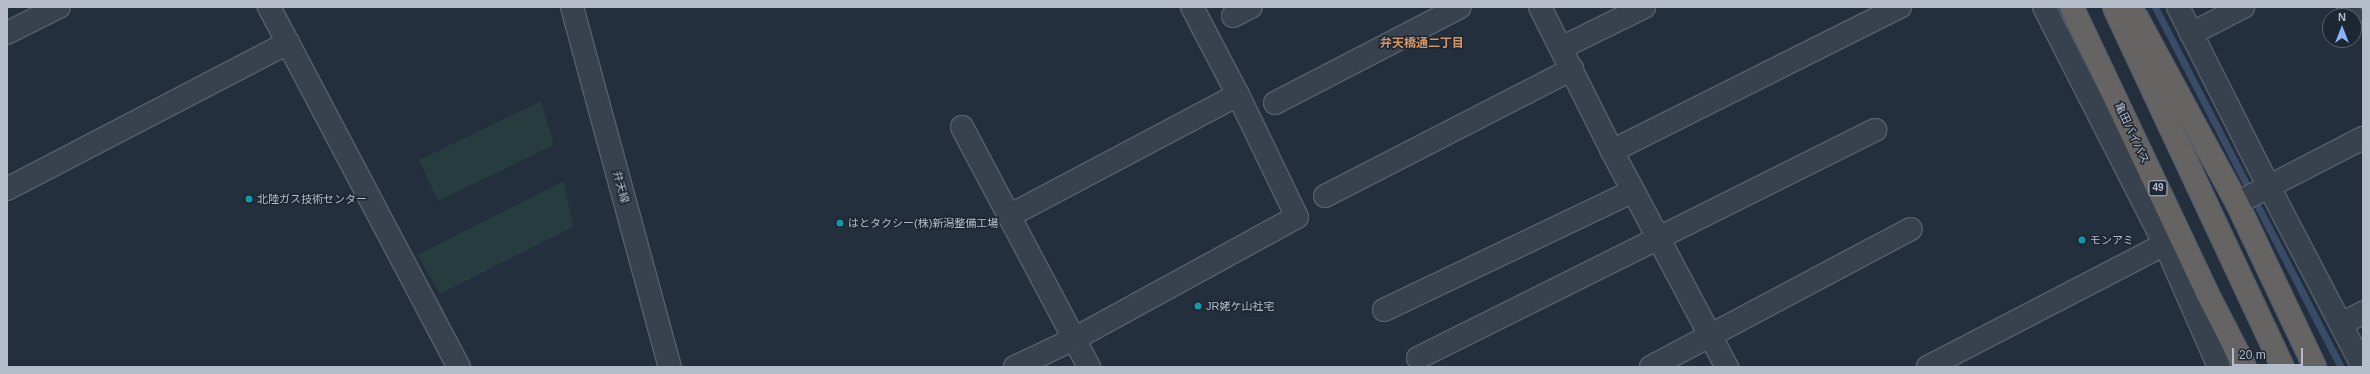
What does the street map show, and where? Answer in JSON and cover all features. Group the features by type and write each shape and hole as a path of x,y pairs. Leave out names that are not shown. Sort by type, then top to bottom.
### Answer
{"highway":[{"name":"亀田バイパス","path":"2072,7 2206,291 2245,367"},
{"path":"2114,7 2283,367"},
{"path":"2129,7 2253,195 2315,367"}],"street":[{"path":"7,33 59,7"},
{"path":"269,7 459,367"},
{"name":"弁天線","path":"572,7 670,367"},
{"path":"1015,367 1074,339 1297,217 1238,95 1192,7"},
{"path":"1275,103 1460,7"},
{"path":"1540,7 1612,151 1727,367"},
{"path":"1561,48 1644,7"},
{"path":"1612,151 1900,7"},
{"path":"2044,7 2165,244 2219,367"},
{"path":"2178,7 2191,34 2253,195 2341,324 2363,367"},
{"path":"2191,34 2243,7"},
{"path":"7,189 288,43"},
{"path":"1325,196 1572,69"},
{"path":"1009,216 1238,95"},
{"path":"962,127 1089,367"},
{"path":"1418,358 1875,130"},
{"path":"2253,195 2363,138"},
{"path":"1384,310 1633,191"},
{"path":"1651,367 1911,229"},
{"path":"1928,367 2165,244"},
{"path":"2341,324 2363,313"}],"green space":[{"path":"541,101 554,145 438,201 419,160"},
{"path":"564,181 573,227 440,294 417,255"}],"waterway":[{"path":"2155,7 2341,367"}],"place":[{"name":"北陸ガス技術センター","path":"249,199"},
{"name":"はとタクシー(株)新潟整備工場","path":"840,223"},
{"name":"モンアミ","path":"2082,240"},
{"name":"JR姥ケ山社宅","path":"1198,306"}],"district":[{"name":"弁天橋通二丁目","path":"1422,44"}]}
